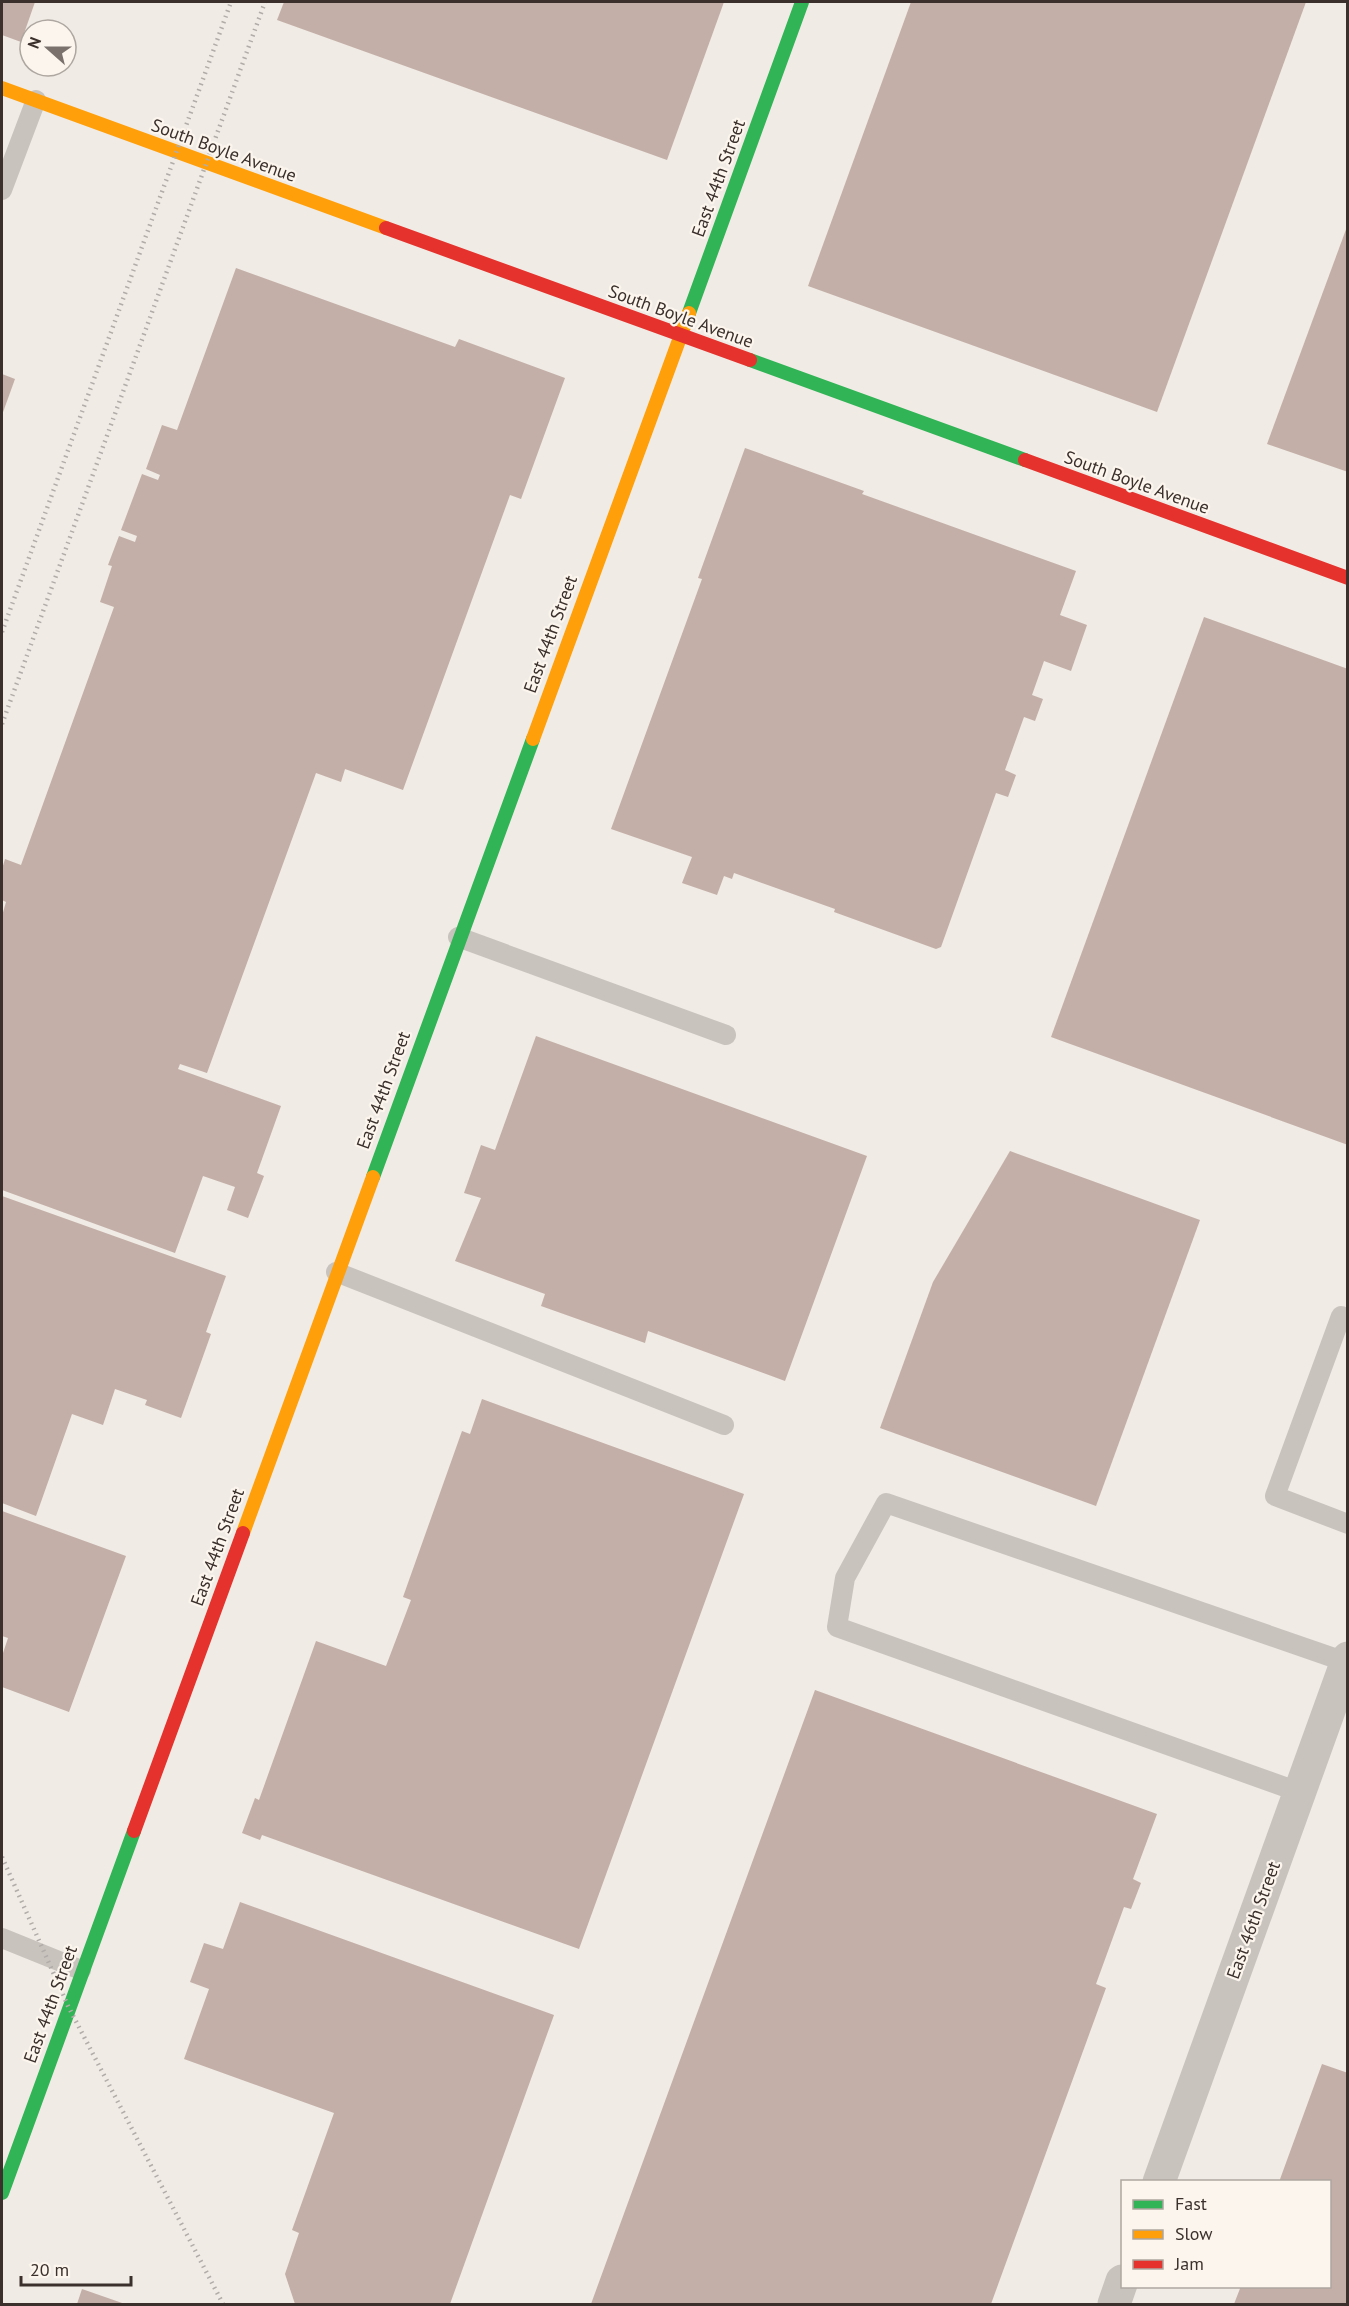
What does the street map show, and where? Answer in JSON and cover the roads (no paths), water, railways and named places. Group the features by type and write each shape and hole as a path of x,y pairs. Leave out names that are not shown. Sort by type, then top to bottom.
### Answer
{"street":[{"name":"East 44th Street","path":"2,2193 81,1970 458,937 802,2"},
{"name":"South Boyle Avenue","path":"2,88 1347,578"},
{"name":"East 46th Street","path":"1159,2180 1347,1660"},
{"path":"1114,2304 1121,2285"}],"lane":[{"path":"2,190 36,100"},
{"path":"458,937 726,1035"},
{"path":"336,1272 724,1425"},
{"path":"1341,1316 1275,1496 1347,1524"},
{"path":"1299,1792 837,1627 845,1578 886,1503 1347,1660"},
{"path":"2,1938 81,1970"}],"railway":[{"path":"2,632 231,2"},
{"path":"2,724 265,2"},
{"path":"2,1857 68,2006 223,2304"}]}
